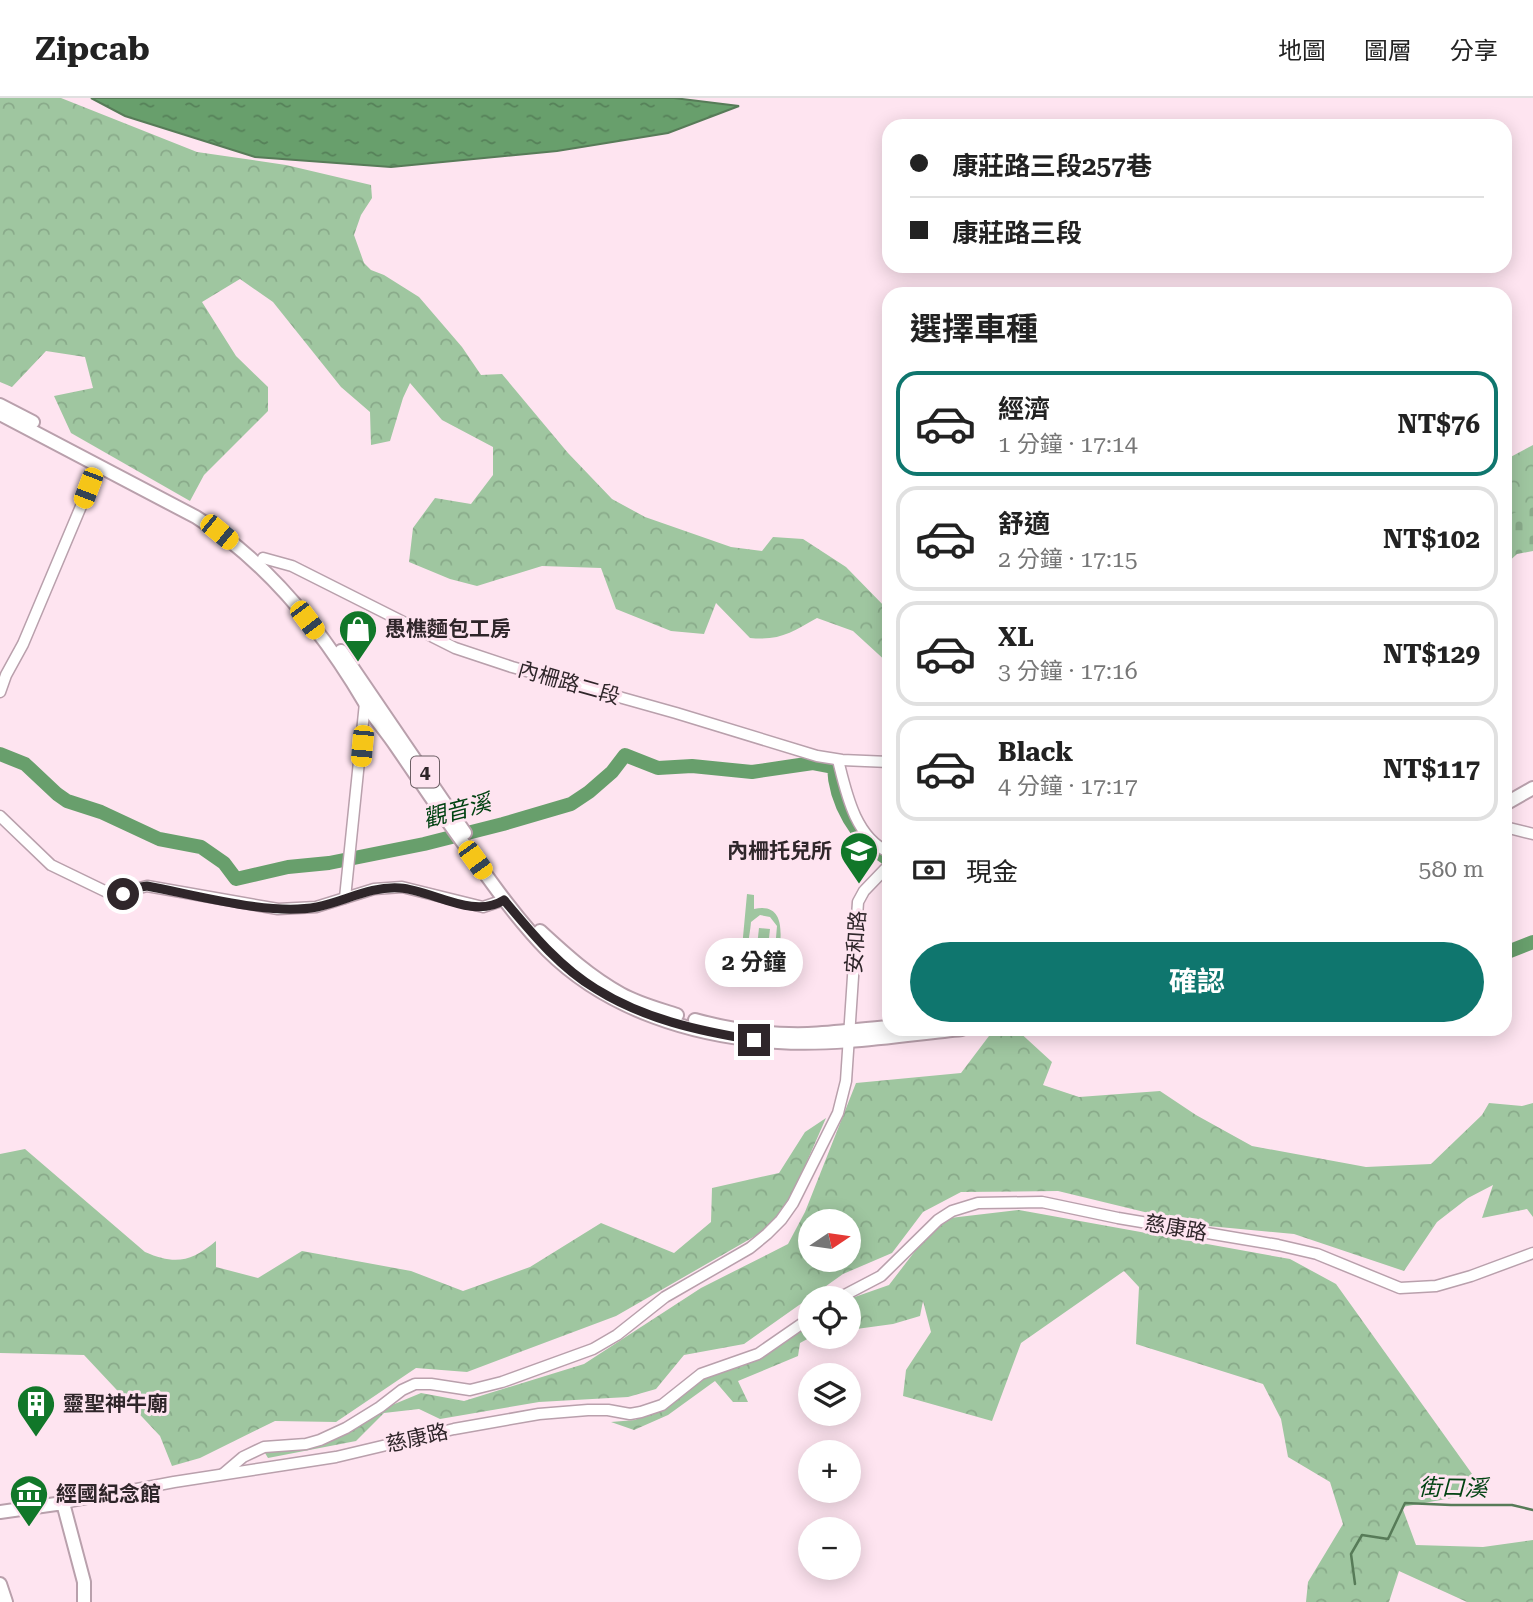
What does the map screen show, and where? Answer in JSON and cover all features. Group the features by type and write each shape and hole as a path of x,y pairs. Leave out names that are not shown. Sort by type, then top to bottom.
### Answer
{"main road":[{"name":"4","path":"0,404 214,521 263,558 303,601 344,654 534,926 579,966 623,995 688,1019 714,1025 781,1034 882,1033"},
{"name":"4","path":"0,414 195,517 219,532 279,584 332,652 504,900 549,952 594,989 647,1014 709,1033 754,1040 795,1042 882,1028"},
{"path":"1512,800 1533,788"},
{"path":"1512,809 1533,798"},
{"path":"64,1503 84,1582 84,1602"},
{"name":"慈康路","path":"0,1512 64,1503"},
{"path":"0,1584 6,1602"}],"street":[{"path":"0,692 99,466"},
{"name":"內柵路二段","path":"263,558 292,566 455,648 512,667 817,756 838,760 882,762"},
{"path":"345,898 365,703"},
{"path":"838,760 846,792 857,819 872,842 882,848"},
{"path":"0,816 51,865 113,895 147,886 278,909 316,907 374,889 401,887 483,907 504,900"},
{"path":"1512,829 1533,834"},
{"name":"安和路","path":"223,1474 243,1457 264,1447 306,1444 346,1428 415,1384 470,1390 502,1382 593,1349 617,1335 665,1297 750,1248 782,1220 838,1114 846,1082 858,902 864,891 882,872"},
{"name":"慈康路","path":"861,1286 881,1276 938,1220 952,1211 978,1203 1042,1202 1118,1218 1278,1245 1317,1254 1399,1288 1436,1286 1533,1253"},
{"name":"慈康路","path":"64,1503 335,1457 454,1429 539,1415 588,1410 630,1414 641,1412 662,1405 701,1374 758,1354 798,1326"}],"green space":[{"path":"0,98 61,98 197,152 286,165 371,185 372,198 361,215 354,235 364,263 371,270 419,297 462,347 481,375 502,374 568,453 612,499 645,517 731,547 762,551 773,537 803,539 846,567 882,604 882,658 853,631 817,618 778,637 750,638 716,603 704,634 671,631 616,609 601,568 542,566 477,586 450,579 409,562 413,528 435,498 471,504 493,475 493,447 442,420 410,383 390,441 371,445 370,412 341,387 273,302 240,279 202,302 236,356 268,387 268,411 204,475 190,501 71,433 54,396 93,388 85,357 46,351 12,387 0,382"},
{"path":"1533,445 1533,547 1512,541 1512,456"},
{"path":"1533,505 1533,551 1517,554 1512,559 1512,514"},
{"path":"747,894 754,895 754,909 770,909 775,913 780,924 780,946 771,972 755,976 747,967 745,981 739,980","holes":["760,915 770,917 777,926 774,961 760,971 750,963 748,943 751,922"]},
{"path":"759,928 770,929 767,956 756,955"},
{"path":"989,1036 1024,1036 1052,1062 1043,1085 1079,1097 1160,1091 1196,1115 1252,1146 1366,1167 1431,1164 1482,1115 1489,1103 1522,1106 1533,1103 1533,1217 1527,1209 1482,1218 1493,1185 1468,1198 1437,1222 1404,1271 1294,1234 1198,1225 1058,1191 961,1192 923,1212 892,1253 861,1266 861,1209 806,1209 856,1083 961,1073"},
{"path":"826,1118 787,1207 764,1231 616,1316 467,1372 416,1368 336,1422 275,1421 200,1458 172,1466 160,1436 84,1355 0,1353 0,1154 25,1149 145,1252 165,1259 190,1257 216,1241 216,1267 258,1278 302,1251 411,1271 463,1291 530,1267 601,1223 674,1253 711,1222 712,1188 779,1173 805,1132"},
{"path":"1019,1210 1290,1259 1336,1284 1485,1492 1402,1507 1416,1545 1483,1547 1533,1540 1533,1602 1467,1602 1399,1571 1389,1602 1306,1602 1308,1582 1343,1524 1330,1482 1288,1457 1281,1419 1263,1384 1136,1344 1139,1287 1124,1271 1021,1343 992,1421 903,1396 906,1370 931,1332 923,1301 920,1316 893,1324 861,1328 861,1295 889,1285 925,1238 950,1218"},
{"path":"798,1225 798,1272 848,1272 826,1286 798,1286 798,1306 744,1344 684,1355 656,1389 628,1397 539,1402 440,1419 419,1409 384,1413 356,1441 268,1458 265,1453 275,1449 311,1446 336,1438 380,1410 421,1393 464,1401 584,1364 701,1288 788,1244"},
{"path":"798,1330 798,1356 738,1381 748,1402 733,1402 715,1381 668,1415 634,1430 611,1422 635,1420 680,1397 700,1377 743,1366"}],"water":[{"path":"91,98 674,98 739,106 668,133 557,151 391,167 255,157 125,116"}],"waterway":[{"name":"觀音溪","path":"0,754 25,764 67,801 101,812 159,839 201,847 224,863 236,879 288,867 329,863 424,844 571,804 612,772 625,755 658,768 692,766 752,772 813,763 834,767 838,794 849,819 866,841 882,855"},
{"name":"觀音溪","path":"1512,950 1533,942"},
{"name":"街口溪","path":"1355,1584 1351,1554 1362,1535 1388,1539 1405,1503 1512,1505 1533,1510"}],"place":[{"name":"愚樵麵包工房","path":"358,663"},
{"name":"內柵托兒所","path":"859,885"},
{"name":"靈聖神牛廟","path":"36,1438"},
{"name":"經國紀念館","path":"29,1528"}],"route":[{"path":"123,894 147,886 278,909 316,907 374,889 401,887 483,907 504,900 549,952 594,989 647,1014 709,1033 754,1040"}]}
